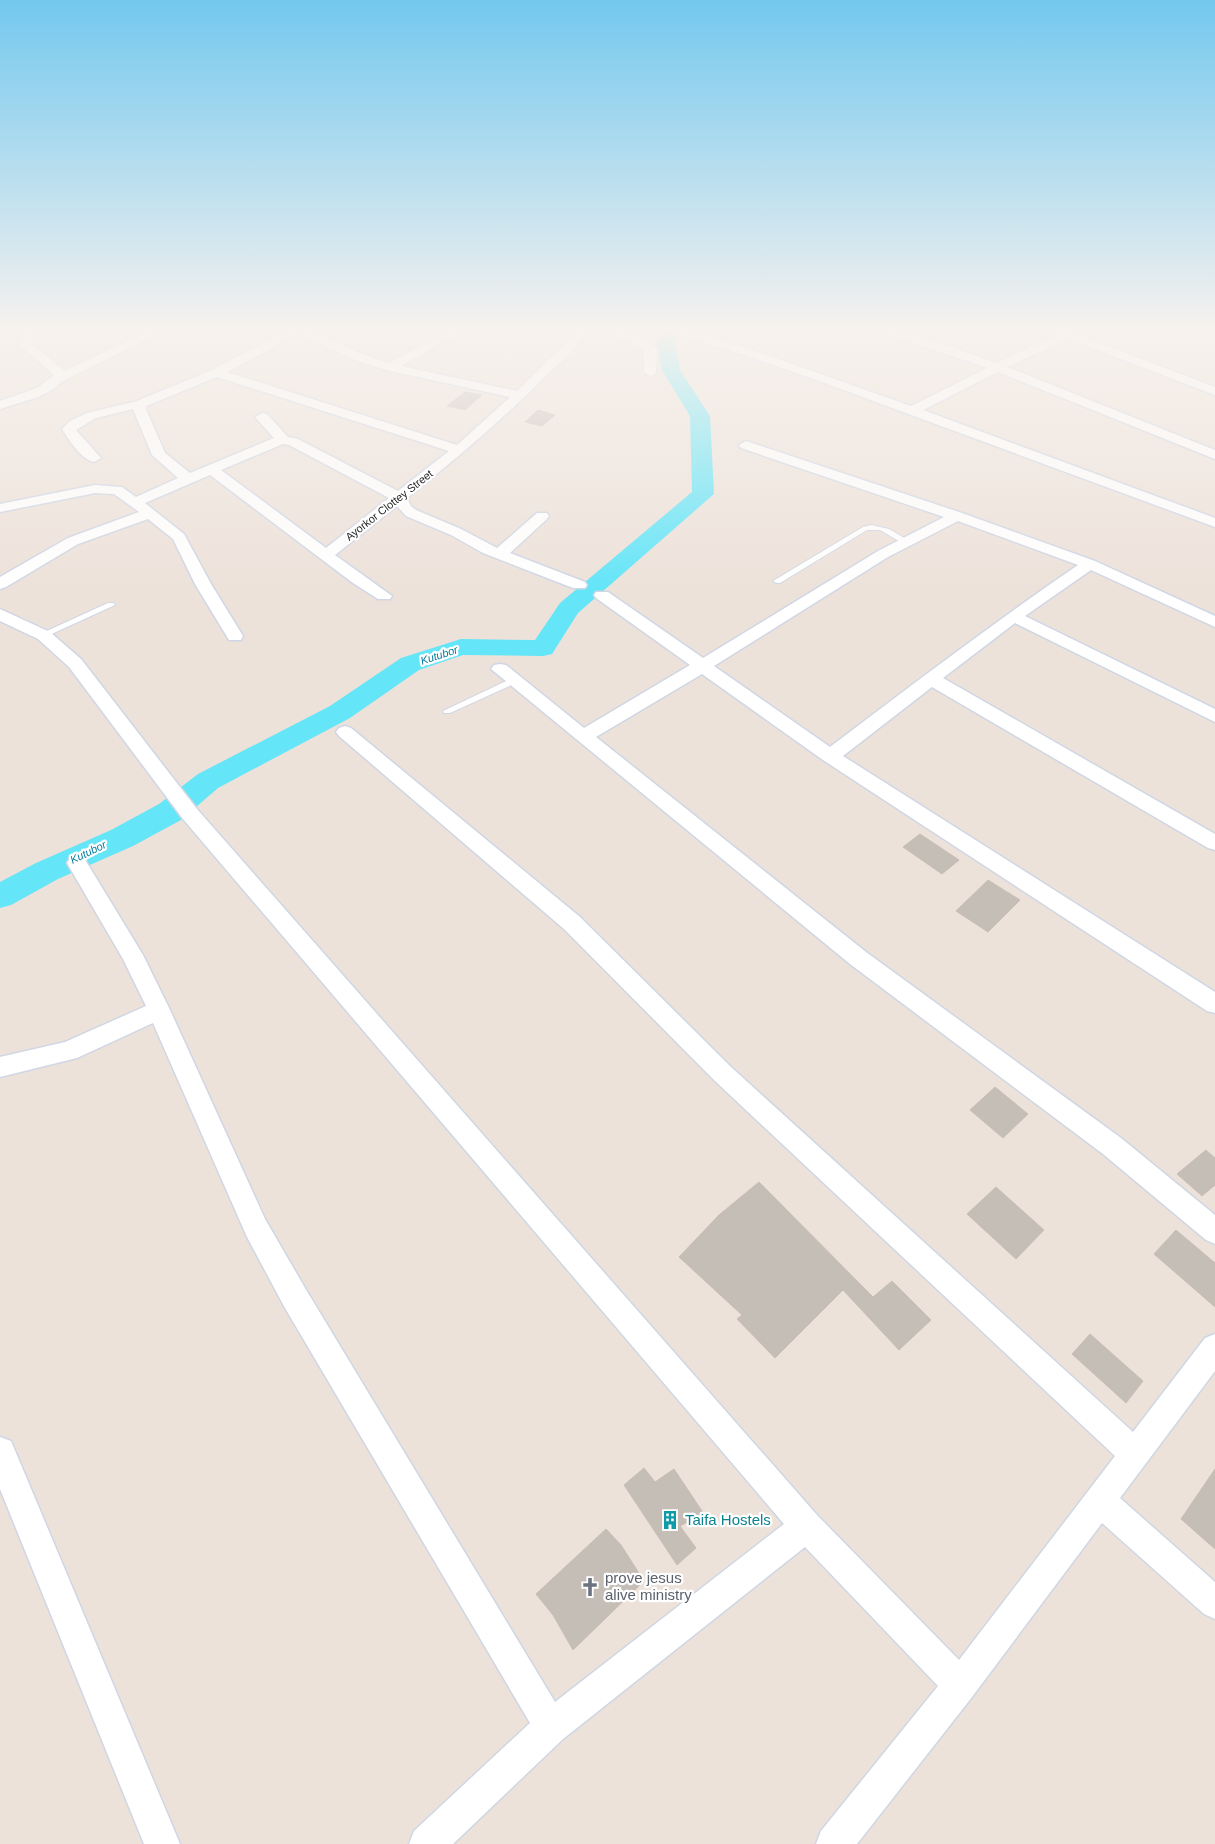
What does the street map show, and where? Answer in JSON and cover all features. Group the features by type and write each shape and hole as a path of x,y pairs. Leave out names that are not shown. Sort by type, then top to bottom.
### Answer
{"street":[{"path":"94,416 73,425 69,429 94,458"},
{"path":"142,416 160,455 189,480"},
{"path":"352,416 459,450"},
{"name":"Ayorkor Clottey Street","path":"326,555 459,450 497,416"},
{"path":"926,416 1215,523"},
{"path":"1119,416 1215,455"},
{"path":"262,417 283,440"},
{"path":"136,502 271,443 283,440 293,442 400,498 411,512 456,532 475,544 579,585"},
{"path":"746,445 957,516 1090,564 1215,622"},
{"path":"212,470 384,596"},
{"path":"0,508 105,488 117,490 136,502 179,537 203,584 235,636"},
{"path":"0,584 66,545 150,513"},
{"path":"499,554 542,516"},
{"path":"584,736 702,666 883,554 957,516"},
{"path":"830,756 930,678 1014,616 1090,564"},
{"path":"602,595 830,756 1215,1004"},
{"path":"0,614 13,623 42,635 75,663 190,814 806,1526 960,1685"},
{"path":"1014,616 1215,716"},
{"path":"507,674 858,958 1112,1146 1215,1231"},
{"path":"930,678 1215,843"},
{"path":"345,732 572,923 723,1074 1134,1453"},
{"path":"77,862 126,944 159,1010 256,1228 295,1298 551,1727"},
{"path":"0,1067 70,1051 159,1010"},
{"path":"834,1844 960,1685 1215,1348"},
{"path":"0,1452 162,1844"},
{"path":"1099,1500 1215,1604"},
{"path":"427,1844 551,1727 806,1526"}],"lane":[{"path":"776,581 865,528 873,526 882,528 907,542"},
{"path":"42,635 111,605"},
{"path":"447,711 507,674"}],"building":[{"path":"531,416 554,416 542,426 525,422"},
{"path":"920,834 959,860 942,874 903,847"},
{"path":"988,880 1020,900 988,932 956,911"},
{"path":"995,1087 1028,1114 1003,1138 970,1110"},
{"path":"1206,1150 1215,1158 1215,1185 1202,1196 1177,1174"},
{"path":"759,1182 873,1297 892,1281 931,1320 899,1350 843,1290 775,1358 737,1319 742,1315 679,1257 719,1215"},
{"path":"996,1187 1044,1230 1016,1259 967,1214"},
{"path":"1176,1230 1215,1263 1215,1307 1154,1254"},
{"path":"1090,1334 1143,1381 1126,1403 1072,1354"},
{"name":"Taifa Hostels","path":"644,1468 655,1482 674,1469 704,1514 680,1526 696,1548 677,1565 624,1485"},
{"path":"1215,1469 1215,1549 1181,1519"},
{"name":"prove jesus alive ministry","path":"606,1529 621,1545 644,1581 573,1650 553,1615 536,1594"}],"waterway":[{"name":"Kutubor","path":"0,896 47,871 122,838 170,812 208,781 340,712 410,664 461,647 543,648 569,608 703,494 700,416"}],"place":[{"name":"Taifa Hostels","path":"670,1520"},
{"name":"prove jesus alive ministry","path":"590,1587"}]}
